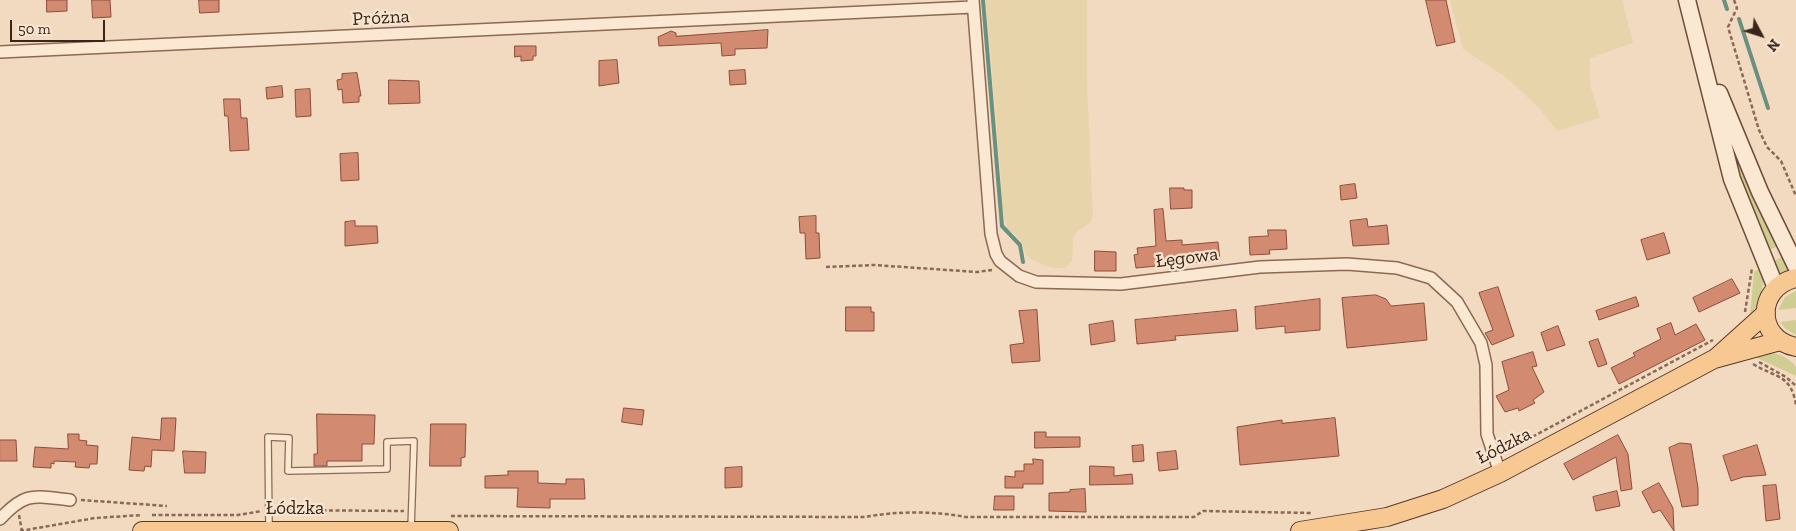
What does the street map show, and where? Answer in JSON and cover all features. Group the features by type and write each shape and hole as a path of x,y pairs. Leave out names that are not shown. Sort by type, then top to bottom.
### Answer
{"main road":[{"path":"1687,0 1701,47 1732,179 1776,288"},
{"path":"1701,47 1745,158 1796,266"},
{"path":"1792,346 1770,329 1766,313 1770,295 1776,288 1796,278"},
{"name":"Łódzka","path":"1300,531 1359,523 1415,509 1496,465 1714,359 1766,313"},
{"name":"Łódzka","path":"1714,359 1792,346"},
{"name":"Łódzka","path":"142,531 411,531 449,523"}],"street":[{"name":"Próżna","path":"0,52 972,3"},
{"name":"Łęgowa","path":"972,3 991,234 996,254 1008,268 1019,276 1036,282 1069,284 1121,284 1260,267 1322,265 1377,266 1419,273 1431,278 1449,293 1464,312 1481,343 1486,365 1485,424 1496,465"},
{"path":"2,512 29,497 70,500"}],"lane":[{"path":"268,531 268,437 289,438 288,471 387,469 387,442 414,441 411,531"}],"path":[{"path":"1734,0 1737,8 1728,27 1759,130 1767,147 1781,161 1796,196"},
{"path":"826,267 874,265 978,272 1008,268"},
{"path":"1743,315 1746,308 1752,269"},
{"path":"1496,465 1719,335"},
{"path":"1750,361 1792,386 1796,385"},
{"path":"1792,386 1796,405"},
{"path":"70,500 117,501 167,506"},
{"path":"20,531 69,522 130,515 238,514 269,510 390,509 412,512"},
{"path":"449,523 866,517 880,514 951,514 965,517 1194,517 1203,511 1314,513"}],"shaded area":[{"path":"986,0 1087,0 1087,87 1093,216 1091,222 1076,233 1073,240 1072,261 1065,268 1052,268 1031,259 1026,254 1021,240 1007,228 1002,207"},
{"path":"1450,0 1622,0 1633,43 1590,58 1590,85 1600,118 1557,131 1539,108 1507,78 1463,49"},
{"path":"1731,149 1733,149 1778,246 1769,250 1748,205"},
{"path":"1782,257 1788,269 1781,273 1774,261"},
{"path":"1761,268 1763,287 1757,305 1750,316 1754,272"},
{"path":"1796,291 1796,308 1778,310 1785,297"},
{"path":"1796,320 1796,335 1787,330 1780,322"},
{"path":"1769,353 1781,355 1791,361 1796,367 1796,376 1755,357"}],"building":[{"path":"47,0 67,0 67,11 47,12"},
{"path":"92,0 110,0 111,17 93,18"},
{"path":"199,0 219,0 219,12 200,13"},
{"path":"1426,0 1446,0 1455,42 1437,46"},
{"path":"768,30 767,48 735,49 735,55 722,56 721,43 659,46 658,37 671,31 676,33 676,36"},
{"path":"515,46 536,46 536,56 533,56 533,60 521,61 521,56 515,57"},
{"path":"617,60 619,83 599,86 599,61"},
{"path":"745,70 746,84 730,85 729,71"},
{"path":"357,73 361,96 359,96 359,102 343,103 342,89 338,90 337,80 342,79 342,74"},
{"path":"389,80 419,81 420,103 389,104"},
{"path":"282,86 283,97 267,99 266,88"},
{"path":"310,89 311,116 296,117 295,90"},
{"path":"224,99 240,99 241,118 247,118 249,150 230,151 228,116 225,116"},
{"path":"358,153 359,180 341,181 340,154"},
{"path":"1355,184 1357,198 1341,200 1340,186"},
{"path":"1170,188 1192,190 1192,208 1171,209"},
{"path":"1163,209 1166,241 1182,240 1182,245 1218,242 1220,260 1136,268 1134,255 1138,254 1137,248 1156,246 1154,210"},
{"path":"816,216 816,233 819,233 820,258 806,259 805,233 800,233 799,217"},
{"path":"1367,219 1368,227 1387,225 1389,244 1353,246 1350,221"},
{"path":"355,221 355,226 377,226 378,243 345,246 345,222"},
{"path":"1268,230 1286,230 1287,249 1269,250 1270,254 1250,255 1249,237 1268,236"},
{"path":"1664,233 1670,253 1647,260 1641,240"},
{"path":"1095,251 1116,252 1116,271 1095,271"},
{"path":"1732,279 1740,293 1699,312 1693,298"},
{"path":"1498,287 1514,336 1492,345 1485,333 1493,330 1479,293"},
{"path":"1376,295 1386,299 1391,306 1424,303 1427,340 1347,348 1342,298"},
{"path":"1636,297 1639,306 1599,320 1596,311"},
{"path":"1320,299 1320,330 1285,333 1285,326 1256,329 1255,307"},
{"path":"846,307 871,307 871,312 874,312 874,331 846,331"},
{"path":"1037,310 1040,361 1012,363 1010,345 1024,343 1019,311"},
{"path":"1236,310 1238,331 1175,336 1176,340 1137,344 1135,320"},
{"path":"1113,321 1115,341 1091,345 1089,325"},
{"path":"1671,323 1675,335 1696,324 1705,340 1619,384 1611,368 1635,356 1633,353 1661,339 1657,329"},
{"path":"1558,326 1565,345 1547,351 1541,333"},
{"path":"1598,339 1607,364 1598,367 1589,342"},
{"path":"1533,352 1537,366 1532,367 1544,392 1533,400 1535,403 1519,411 1518,408 1505,412 1496,396 1509,390 1502,362"},
{"path":"624,408 644,410 642,425 622,422"},
{"path":"317,414 375,415 374,444 362,444 362,461 327,461 327,466 314,466 314,454 317,454"},
{"path":"162,418 176,418 174,451 152,450 151,467 145,466 144,471 129,470 132,437 160,440"},
{"path":"1335,418 1339,456 1240,465 1237,427 1282,420 1282,423"},
{"path":"431,424 466,424 465,457 461,458 461,466 430,466"},
{"path":"1035,432 1046,432 1046,437 1080,437 1080,447 1035,448"},
{"path":"68,434 79,434 79,440 87,441 86,445 98,446 97,464 90,464 89,468 75,467 76,462 54,461 54,464 51,463 51,468 33,467 35,447 68,449"},
{"path":"1618,435 1628,454 1632,489 1621,491 1616,457 1573,480 1564,464"},
{"path":"0,440 16,440 17,461 0,461"},
{"path":"1680,443 1691,444 1698,488 1698,505 1682,507 1669,448"},
{"path":"1143,445 1144,461 1133,462 1132,446"},
{"path":"1757,445 1766,475 1743,477 1731,481 1723,456"},
{"path":"183,451 206,452 205,473 185,473"},
{"path":"1176,451 1178,469 1159,471 1157,453"},
{"path":"1033,459 1043,460 1043,484 1023,484 1023,488 1005,488 1005,476 1015,477 1015,471 1024,471 1024,464 1033,464"},
{"path":"1090,466 1114,467 1114,476 1132,474 1133,484 1090,485"},
{"path":"742,467 742,487 725,488 725,468"},
{"path":"508,471 538,471 538,483 566,484 566,479 584,479 585,499 550,499 550,508 517,507 518,488 485,488 485,476 508,475"},
{"path":"1659,483 1673,508 1674,531 1660,510 1653,513 1642,492"},
{"path":"1776,485 1780,519 1766,521 1763,486"},
{"path":"1085,489 1086,512 1049,511 1049,493"},
{"path":"1617,491 1620,506 1596,511 1593,497"},
{"path":"995,496 1014,496 1014,510 994,510"}],"waterway":[{"path":"983,0 1002,226 1020,245 1023,262"},
{"path":"1724,0 1727,9"},
{"path":"1739,19 1768,108"}]}
